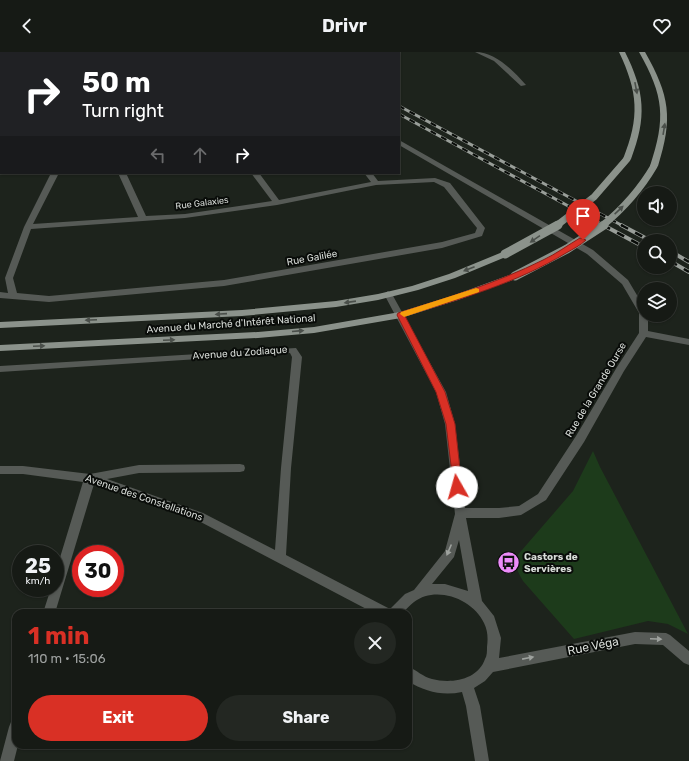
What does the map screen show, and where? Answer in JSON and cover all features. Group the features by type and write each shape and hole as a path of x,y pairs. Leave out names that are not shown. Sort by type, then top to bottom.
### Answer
{"main road":[{"name":"Avenue du Marché d'Intérêt National","path":"0,325 280,310 346,302 388,294 457,274 505,254 527,244 584,206 604,188 627,159 635,140 640,115 636,84 622,52"},
{"name":"Avenue du Marché d'Intérêt National","path":"0,348 258,335 314,330 401,315 461,296 515,276 548,261 583,240 606,222 641,188 654,166 666,119 662,92 652,69 642,52"}],"street":[{"path":"478,52 496,60 523,85"},
{"path":"400,143 590,252 625,282 643,313 644,333 689,342"},
{"path":"14,295 9,278 28,227 54,174"},
{"path":"122,174 143,219"},
{"path":"256,174 277,203"},
{"path":"369,174 376,183"},
{"name":"Rue Galilée","path":"0,295 50,299 224,283 434,246 479,234 481,228 453,190 447,185 436,180 376,183"},
{"name":"Rue Galaxies","path":"28,227 185,216 277,203 376,183"},
{"path":"388,294 401,315 441,392 450,424 460,513 476,602"},
{"name":"Rue de la Grande Ourse","path":"460,513 499,513 521,510 542,497 580,439 620,369 644,333"},
{"name":"Avenue du Zodiaque","path":"0,369 293,350 297,357 286,468 280,559"},
{"path":"50,609 90,478 139,469 240,468"},
{"name":"Avenue des Constellations","path":"0,470 23,470 90,478 200,516 378,609"},
{"path":"419,592 450,553 460,513"},
{"path":"398,609 408,598 419,592 433,589 448,589 463,594 476,602 488,616 494,632 495,649 490,666 480,677 467,685 450,688 432,686 412,678"},
{"name":"Rue Véga","path":"490,666 636,638 666,640 689,659"},
{"path":"467,685 473,706 482,761"},
{"path":"7,761 12,742"}],"green space":[{"path":"593,451 688,634 668,624 648,621 574,639 523,581 516,567 516,557 573,491"}],"railway":[{"path":"400,107 623,226"},
{"path":"400,115 605,226"},
{"path":"603,225 637,243"},
{"path":"621,225 638,234"},
{"path":"677,255 689,262"},
{"path":"677,265 689,272"}],"slow traffic":[{"path":"404,314 476,290"}],"place":[{"name":"Castors de Servières","path":"509,563"}],"route":[{"path":"457,487 450,424 441,392 401,315 455,298 515,276 548,261 583,240"}]}
